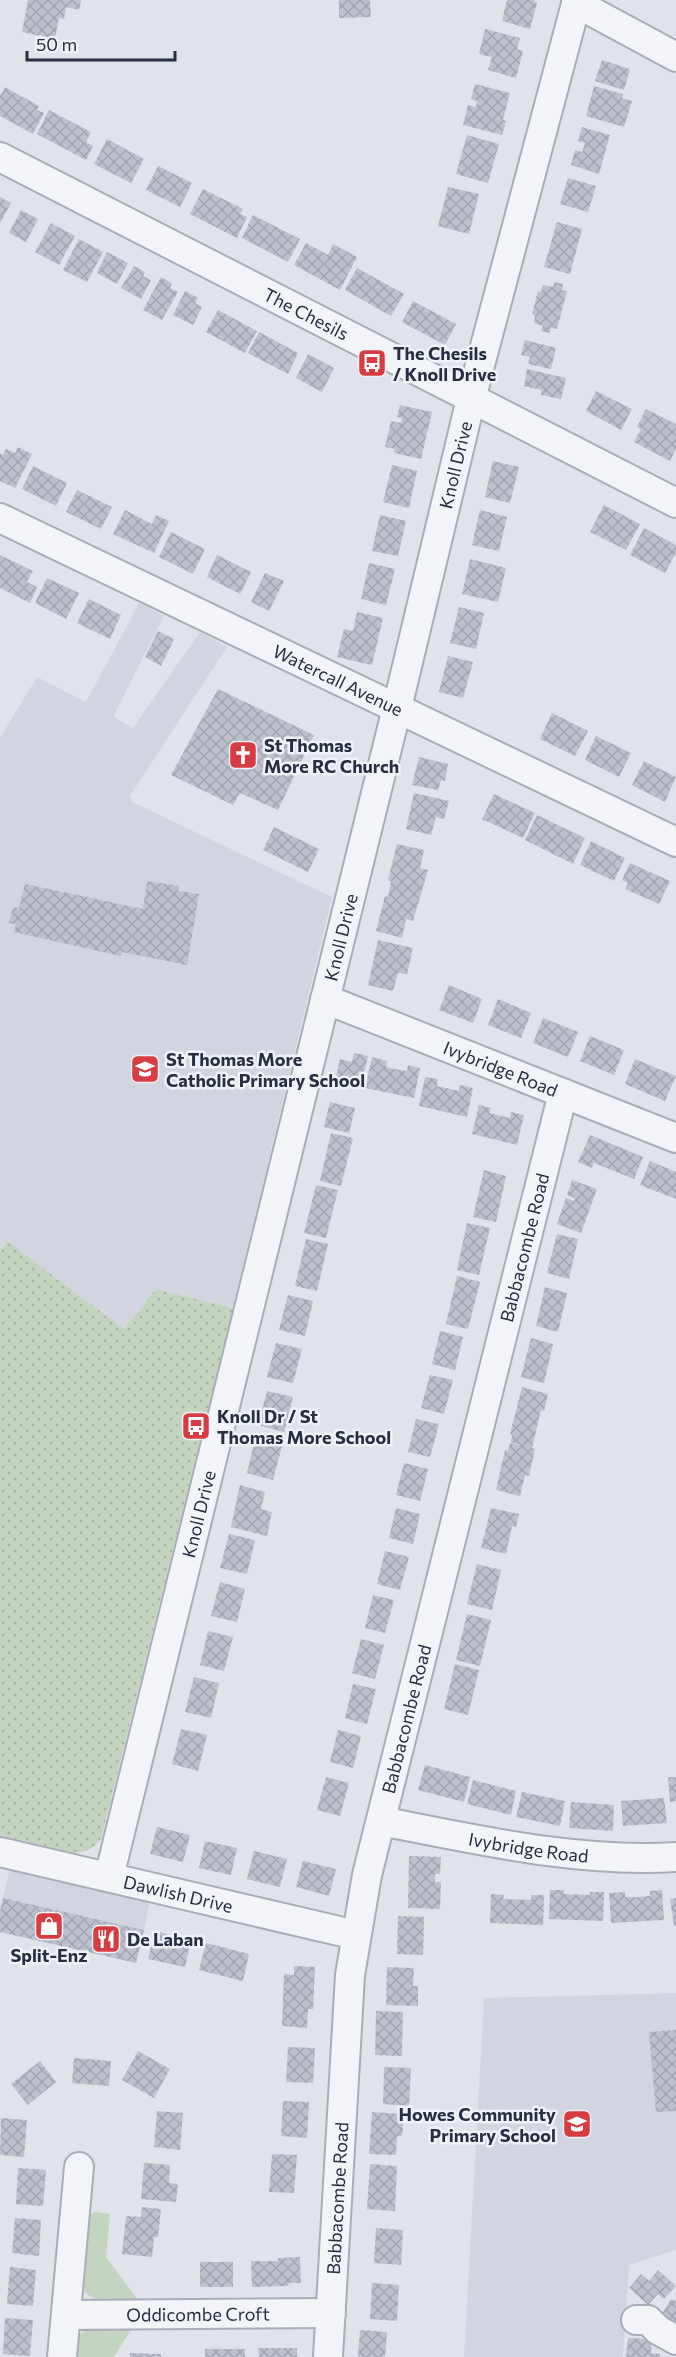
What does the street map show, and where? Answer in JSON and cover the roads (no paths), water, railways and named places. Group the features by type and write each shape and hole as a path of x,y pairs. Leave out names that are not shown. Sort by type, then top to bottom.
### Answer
{"street":[{"path":"577,1 676,57"},
{"name":"Knoll Drive","path":"109,1877 471,399 577,1"},
{"name":"The Chesils","path":"0,157 676,503"},
{"name":"Watercall Avenue","path":"0,518 676,842"},
{"name":"Ivybridge Road","path":"325,999 676,1138"},
{"name":"Babbacombe Road","path":"328,2357 350,1976 367,1875 563,1093"},
{"name":"Ivybridge Road","path":"381,1821 512,1846 601,1858 676,1857"},
{"name":"Dawlish Drive","path":"0,1852 356,1935"},
{"path":"62,2357 68,2315 70,2254 79,2167"},
{"name":"Oddicombe Croft","path":"68,2315 331,2313"},
{"path":"636,2320 648,2320 658,2330 676,2340"}],"place":[{"name":"The Chesils / Knoll Drive","path":"372,363"},
{"name":"St Thomas More RC Church","path":"243,755"},
{"name":"St Thomas More Catholic Primary School","path":"145,1069"},
{"name":"Knoll Dr / St Thomas More School","path":"196,1426"},
{"name":"Split-Enz","path":"49,1926"},
{"name":"De Laban","path":"106,1939"},
{"name":"Howes Community Primary School","path":"577,2124"}]}
